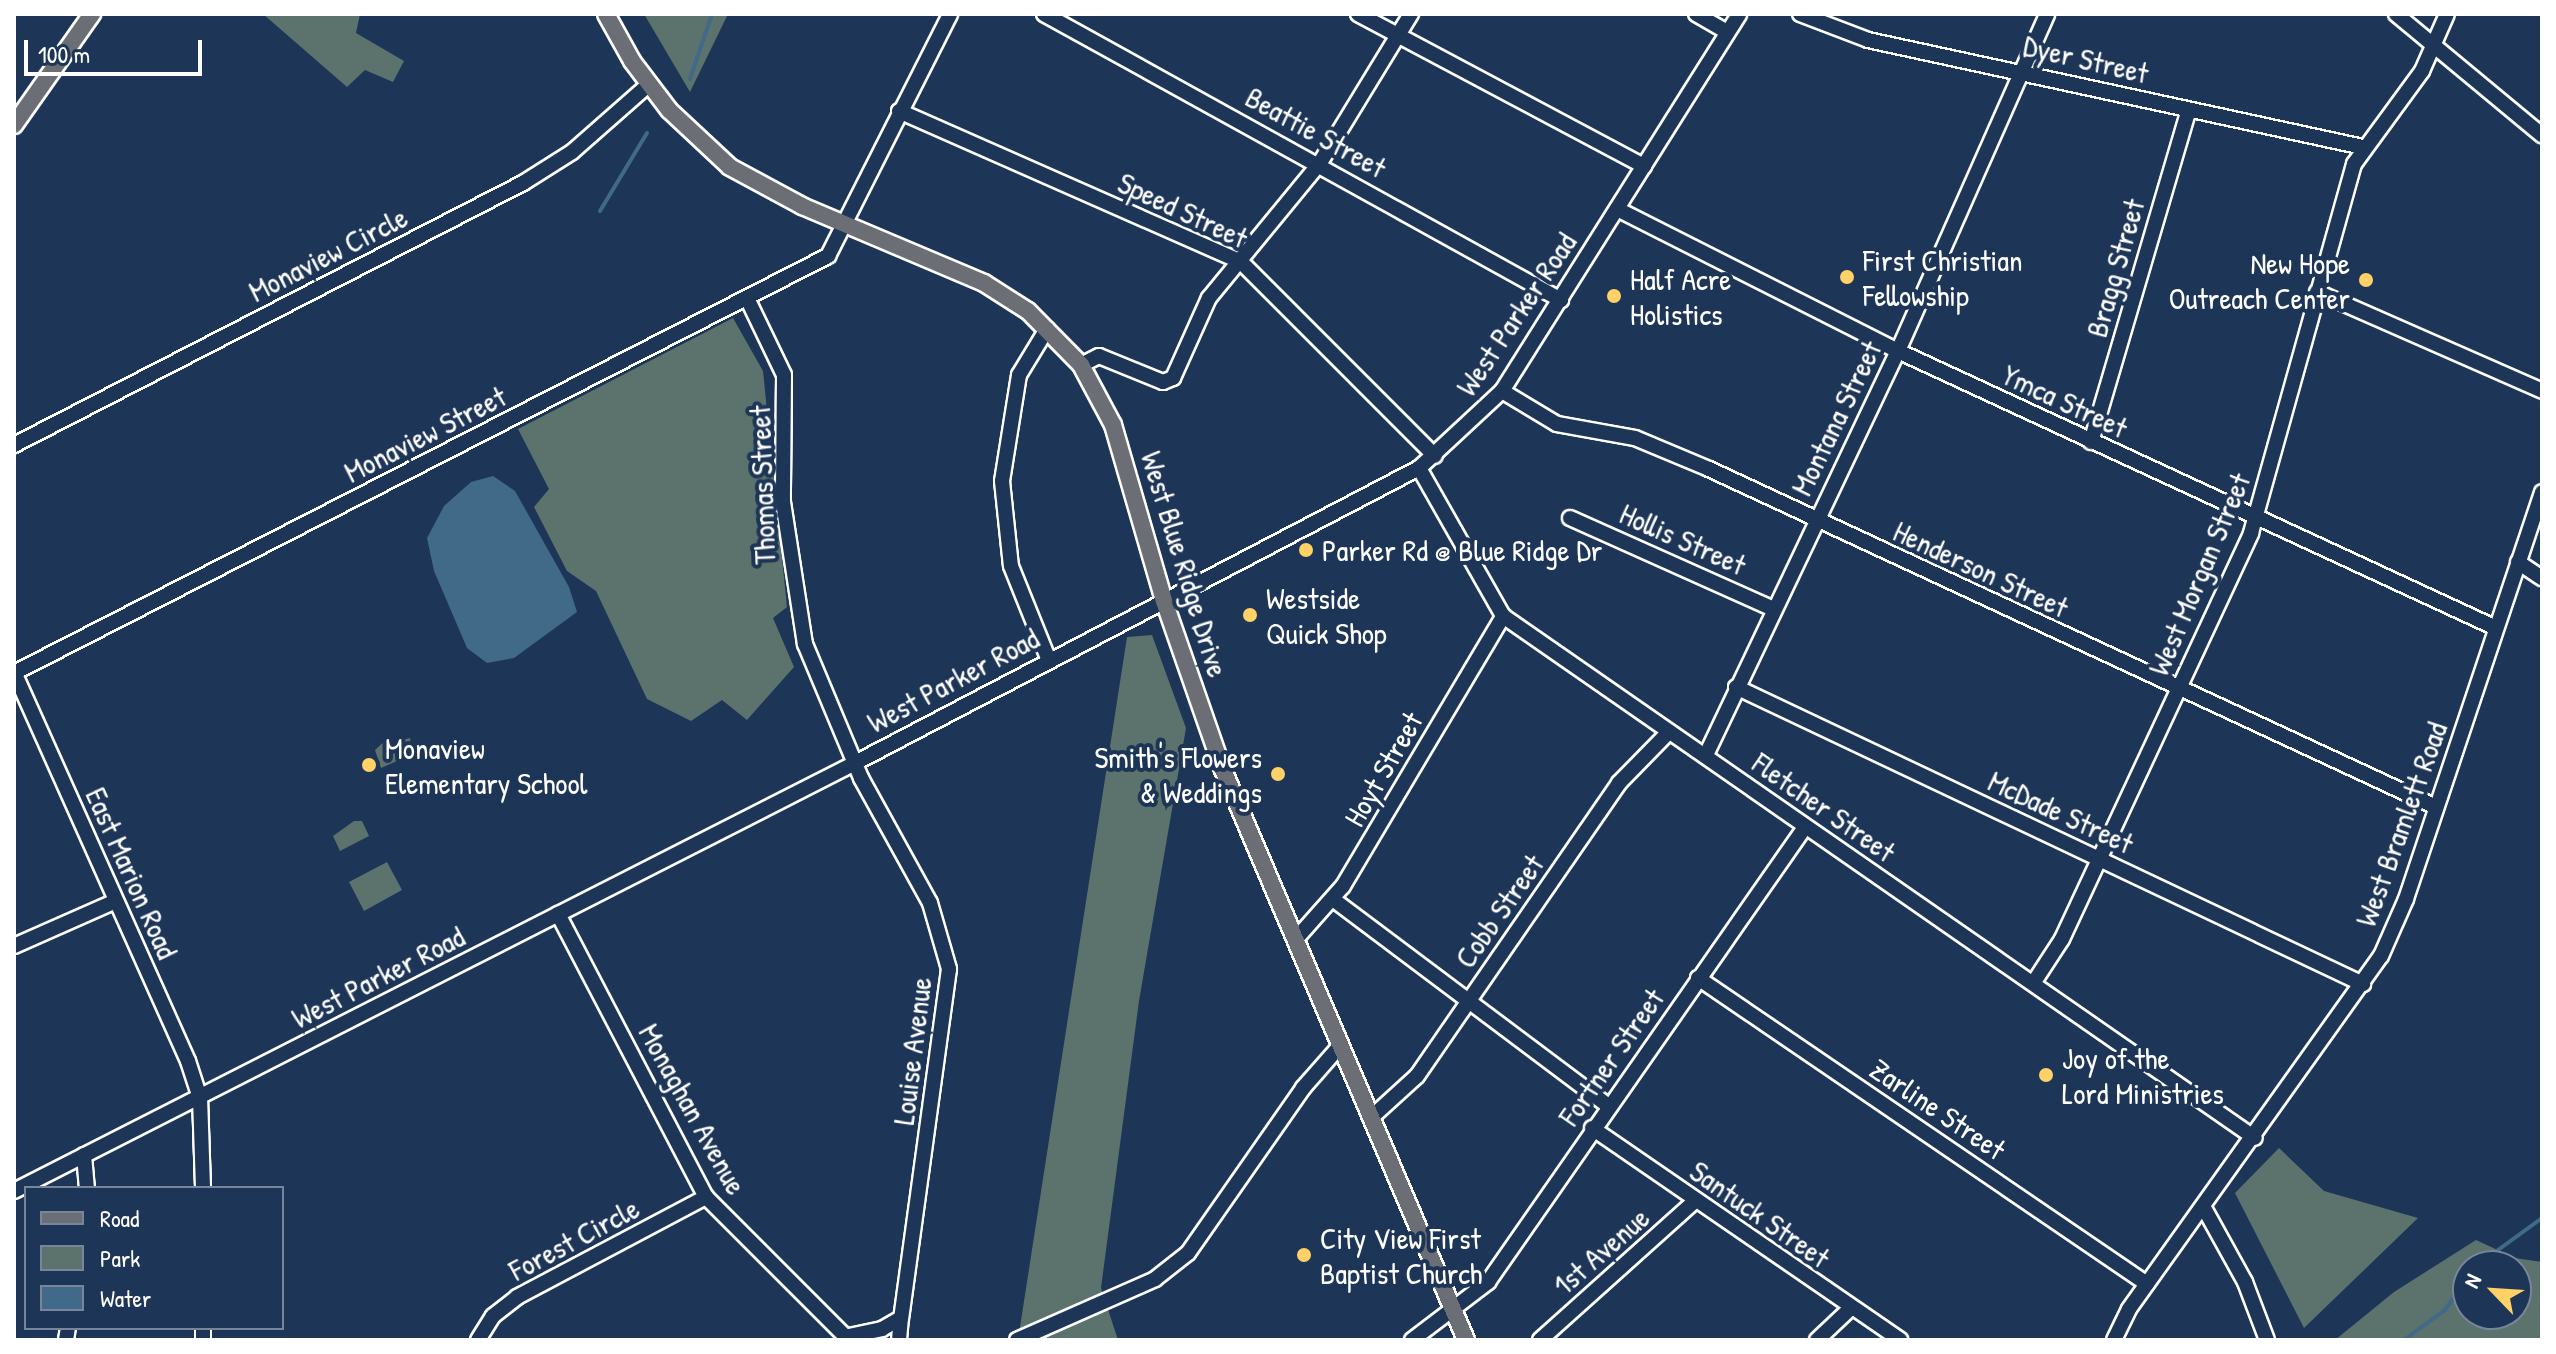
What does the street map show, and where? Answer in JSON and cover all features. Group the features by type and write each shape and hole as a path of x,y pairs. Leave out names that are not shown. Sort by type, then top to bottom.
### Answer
{"main road":[{"path":"14,125 92,14"},
{"name":"West Blue Ridge Drive","path":"606,14 649,84 730,167 842,223 984,283 1016,301 1081,365 1113,425 1164,601 1221,765 1466,1340"}],"street":[{"path":"842,223 950,14"},
{"name":"Beattie Street","path":"1044,14 1320,163 1561,300"},
{"path":"1358,14 1644,166"},
{"path":"1081,365 1099,356 1111,358 1169,381 1209,298 1320,163 1411,14"},
{"path":"1696,14 1727,32"},
{"name":"West Parker Road","path":"14,1191 855,763 1048,658 1419,468 1502,391 1739,14"},
{"name":"Dyer Street","path":"1800,14 1858,38 2363,147"},
{"name":"Montana Street","path":"1706,755 1815,520 1898,351 2047,14"},
{"path":"2396,14 2542,135"},
{"name":"West Morgan Street","path":"2034,982 2056,951 2179,691 2256,518 2345,186 2363,147 2422,71 2447,14"},
{"name":"Monaview Circle","path":"14,445 523,183 572,152 649,84"},
{"name":"Bragg Street","path":"2091,442 2189,110"},
{"name":"Speed Street","path":"899,111 1241,262 1435,456"},
{"name":"Ymca Street","path":"1617,209 1898,351 2496,628"},
{"name":"Monaview Street","path":"14,672 828,256 842,223"},
{"path":"2317,292 2542,391"},
{"name":"Thomas Street","path":"747,298 784,375 783,502 805,644 855,763"},
{"path":"1047,329 1019,375 1002,481 1011,566 1048,658"},
{"name":"Henderson Street","path":"1502,391 1557,424 1651,443 2179,691 2436,807"},
{"name":"Fletcher Street","path":"1419,468 1503,616 1667,734 1706,755 1805,827 2034,982 2255,1138"},
{"name":"West Bramlett Road","path":"2114,1340 2147,1284 2363,984 2398,920 2542,492"},
{"name":"Hollis Street","path":"1570,518 1773,609"},
{"path":"2518,562 2542,578"},
{"name":"Hoyt Street","path":"1295,940 1334,900 1503,616"},
{"name":"East Marion Road","path":"14,672 200,1097"},
{"name":"McDade Street","path":"1736,687 2363,984"},
{"name":"Cobb Street","path":"1373,1116 1417,1076 1619,783 1667,734"},
{"name":"Louise Avenue","path":"855,763 930,903 949,969 899,1340"},
{"name":"Fortner Street","path":"1412,1340 1488,1282 1592,1128 1805,827"},
{"path":"1334,900 1608,1106"},
{"path":"14,946 116,901"},
{"name":"Monaghan Avenue","path":"558,914 706,1197 847,1339"},
{"name":"Zarline Street","path":"1698,978 2147,1284"},
{"path":"1017,1340 1155,1279 1188,1253 1303,1088 1340,1046"},
{"path":"200,1097 203,1186"},
{"name":"Santuck Street","path":"1592,1128 1900,1340"},
{"path":"84,1155 87,1186"},
{"name":"Forest Circle","path":"478,1340 493,1316 517,1297 706,1197"},
{"name":"1st Avenue","path":"1540,1340 1695,1201"},
{"path":"2204,1208 2239,1270 2267,1340"},
{"path":"1817,1340 1851,1308"},
{"path":"847,1339 882,1329 901,1318"}],"green space":[{"path":"263,14 360,14 356,33 404,61 393,82 365,70 347,87"},
{"path":"644,14 728,14 690,92"},
{"path":"733,318 763,371 787,607 773,618 794,667 747,720 722,700 691,721 647,699 596,591 567,571 534,507 549,489 518,429"},
{"path":"1152,635 1186,728 1139,1001 1101,1288 1118,1340 1018,1340 1127,637"},
{"path":"389,737 392,743 410,738 413,754 381,768 375,750"},
{"path":"354,821 362,821 369,836 340,851 333,836"},
{"path":"387,862 402,890 364,911 349,882"},
{"path":"2279,1148 2324,1191 2418,1218 2304,1328 2235,1193"},
{"path":"2476,1240 2498,1250 2460,1250"},
{"path":"2452,1255 2452,1330 2532,1330 2532,1261 2542,1262 2542,1340 2335,1340 2394,1292"}],"water":[{"path":"493,476 515,491 569,587 577,612 514,658 487,663 467,648 434,571 427,538 444,506 471,482"}],"waterway":[{"path":"690,79 712,14"},
{"path":"600,211 647,133"},
{"path":"2498,1250 2542,1218"},
{"path":"2404,1340 2445,1310 2452,1300"}],"place":[{"name":"First Christian Fellowship","path":"1847,277"},
{"name":"New Hope Outreach Center","path":"2366,280"},
{"name":"Half Acre Holistics","path":"1614,296"},
{"name":"Parker Rd @ Blue Ridge Dr","path":"1306,550"},
{"name":"Westside Quick Shop","path":"1250,615"},
{"name":"Monaview Elementary School","path":"369,765"},
{"name":"Smith's Flowers & Weddings","path":"1278,774"},
{"name":"Joy of the Lord Ministries","path":"2046,1075"},
{"name":"City View First Baptist Church","path":"1304,1255"}]}
